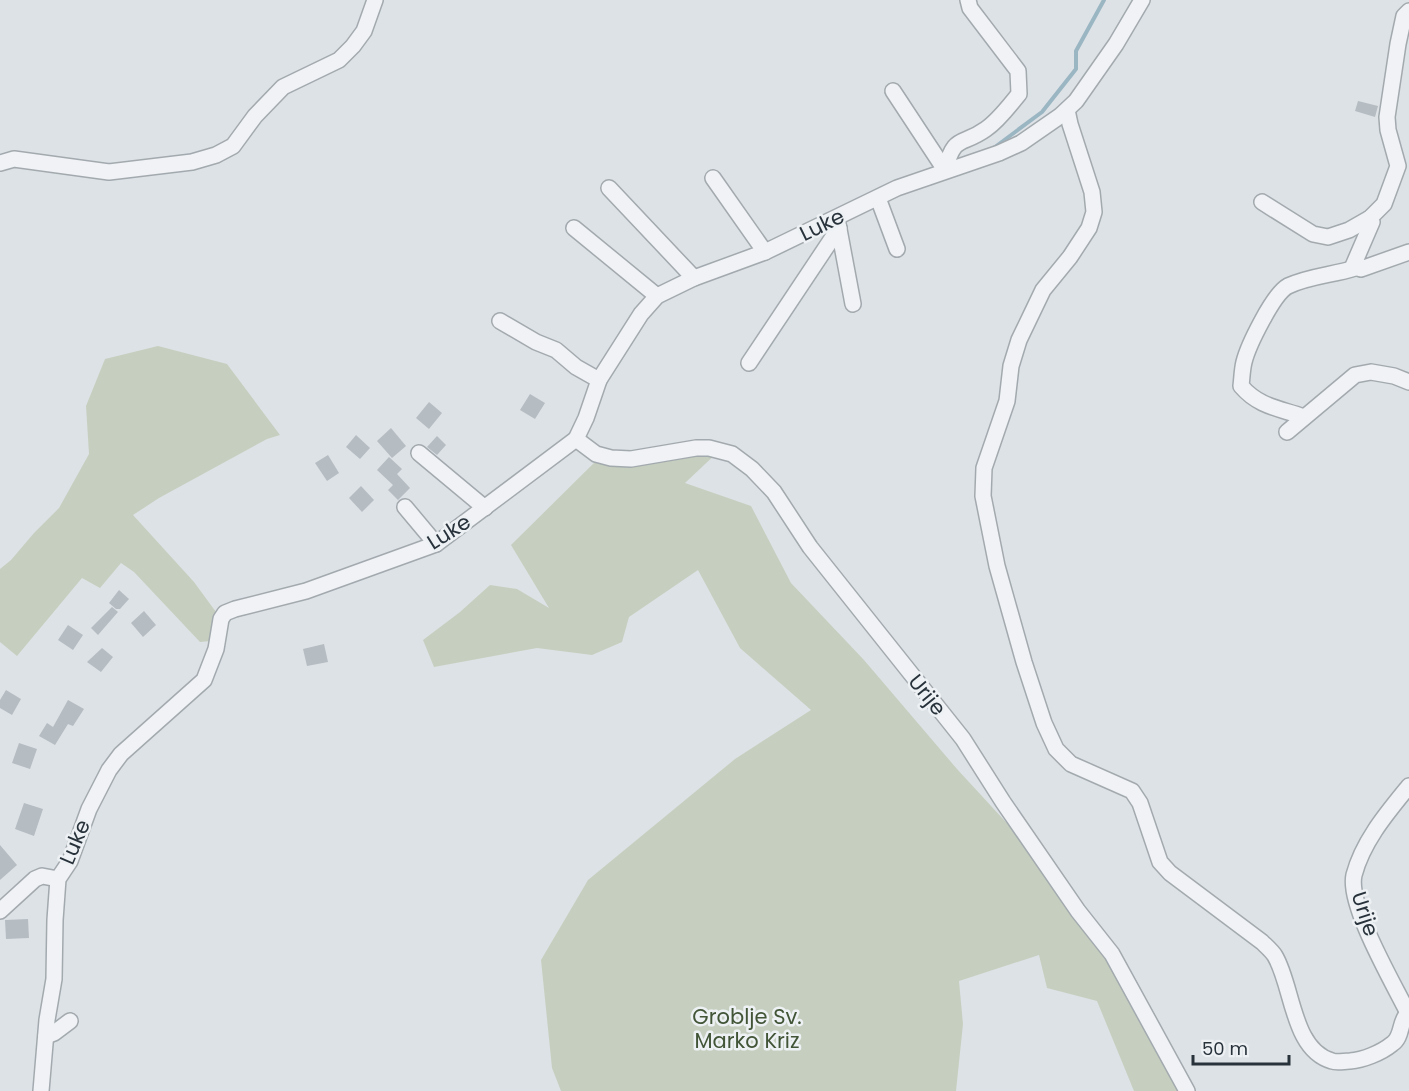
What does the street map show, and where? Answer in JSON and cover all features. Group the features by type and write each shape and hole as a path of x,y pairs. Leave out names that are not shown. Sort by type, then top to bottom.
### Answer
{"street":[{"path":"0,164 14,159 109,172 192,162 216,155 233,146 255,116 284,87 339,60 364,31 375,0"},
{"path":"945,170 949,154 959,142 986,130 1005,112 1019,94 1018,71 970,8 968,0"},
{"name":"Luke","path":"41,1091 54,979 58,879 70,861 89,809 109,770 121,754 204,680 216,649 221,619 225,613 306,591 436,544 576,439 586,418 598,380 641,314 657,296 694,278 837,223 897,188 999,153 1021,143 1067,110 1094,78 1142,0"},
{"path":"1262,202 1313,234 1328,237 1349,230 1370,218 1384,204 1398,166 1388,130 1387,117 1398,44 1404,16 1409,11"},
{"path":"893,91 945,170"},
{"path":"1067,110 1092,192 1095,212 1089,228 1070,257 1043,290 1019,340 1011,366 1007,401 984,468 983,487 984,505 997,566 1044,723 1056,748 1071,764 1132,791 1140,803 1160,862 1170,873 1262,942 1274,956 1299,1026 1308,1043 1320,1056 1333,1062 1357,1060 1382,1050 1395,1043 1400,1035 1403,1018 1409,1014"},
{"path":"713,178 765,252"},
{"path":"609,188 694,278"},
{"path":"878,198 897,249"},
{"path":"1356,268 1353,266 1372,222 1370,218"},
{"path":"837,223 853,304"},
{"path":"749,363 837,223"},
{"path":"574,228 657,296"},
{"path":"1304,417 1262,404 1251,397 1241,386 1243,363 1255,334 1278,295 1286,287 1319,276 1356,268 1361,269 1409,252"},
{"path":"500,321 536,342 556,350 576,367 598,380"},
{"path":"1287,432 1354,375 1371,372 1394,376 1409,382"},
{"name":"Urije","path":"576,439 596,454 611,458 631,459 696,448 709,448 732,454 752,469 774,492 810,547 963,739 1078,911 1112,954 1187,1091"},
{"path":"419,453 485,508"},
{"path":"405,507 436,544"},
{"name":"Urije","path":"1409,786 1376,827 1354,877 1356,900 1383,964 1409,1014"},
{"path":"0,912 35,879 42,876 58,879"},
{"path":"46,1036 70,1021"}],"green space":[{"path":"158,346 227,364 280,435 267,439 159,498 133,515 194,582 216,612 211,641 200,642 134,572 121,563 100,588 82,578 17,656 0,642 0,569 59,508 89,454 86,406 105,359"},
{"name":"Groblje Sv. Marko Kriz","path":"719,451 685,483 751,506 791,583 864,660 957,769 1072,894 1187,1091 1134,1091 1097,1001 1047,988 1039,955 959,981 963,1024 956,1091 561,1091 552,1068 541,960 588,880 735,759 811,710 740,648 698,570 629,617 622,642 592,655 537,648 434,667 423,640 460,612 490,585 517,589 549,608 511,545 599,458"}],"building":[{"path":"1358,101 1378,106 1375,117 1355,111"},
{"path":"530,394 545,403 535,419 520,410"},
{"path":"429,402 442,413 429,429 416,418"},
{"path":"391,428 406,446 392,458 377,441"},
{"path":"356,435 370,448 360,459 346,447"},
{"path":"437,436 446,445 437,455 427,447"},
{"path":"328,455 339,473 327,481 315,463"},
{"path":"389,457 402,469 397,474 410,488 398,500 388,490 393,485 377,470"},
{"path":"361,486 374,500 362,512 349,498"},
{"path":"119,590 129,599 120,609 116,609 109,603"},
{"path":"112,607 118,612 98,635 91,628"},
{"path":"144,611 156,625 143,637 131,623"},
{"path":"68,625 83,635 73,650 58,640"},
{"path":"324,644 328,662 307,666 303,649"},
{"path":"102,648 113,657 101,672 87,662"},
{"path":"6,690 21,699 12,715 0,708 0,700"},
{"path":"68,700 84,709 73,726 68,724 55,745 39,736 47,723 53,727"},
{"path":"19,743 37,749 30,769 12,763"},
{"path":"24,803 43,809 34,836 15,829"},
{"path":"0,845 17,865 0,880"},
{"path":"28,919 29,938 6,939 5,920"}],"waterway":[{"path":"995,147 1042,112 1076,69 1076,51 1104,0"}]}
